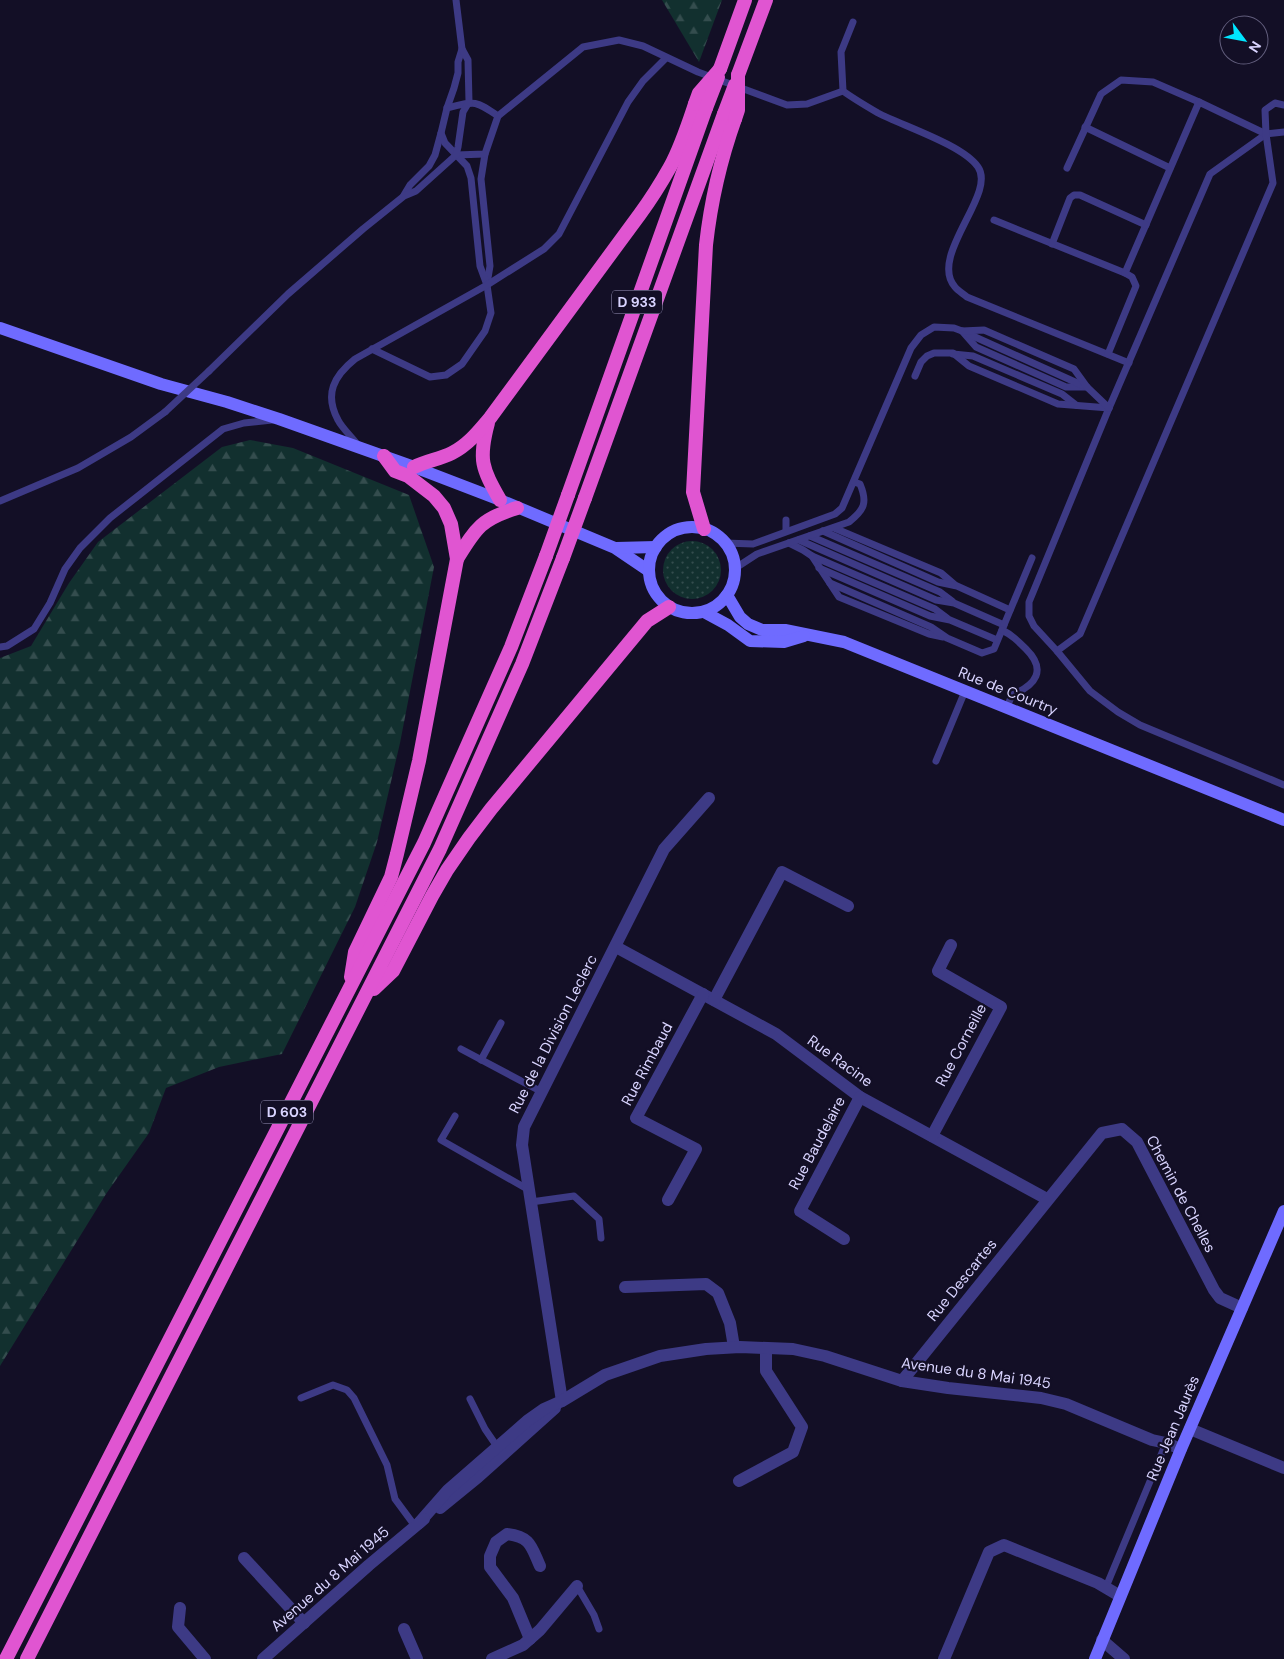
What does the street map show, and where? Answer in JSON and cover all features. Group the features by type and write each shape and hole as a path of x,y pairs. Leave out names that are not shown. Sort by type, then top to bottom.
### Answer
{"highway":[{"name":"D 933","path":"568,495 701,106 722,64 745,0"},
{"name":"D 933","path":"585,498 730,117 740,70 766,0"},
{"path":"414,467 424,462 441,458 460,448 490,418 658,188 701,106"},
{"path":"704,529 693,492 706,245 709,213 730,117"},
{"path":"490,418 484,438 482,452 483,467 500,500"},
{"path":"349,990 355,952 383,894 397,854 419,761 457,559 452,524 444,508 434,496 408,476 396,471 384,456"},
{"name":"D 603","path":"6,1659 424,843 511,647 568,495"},
{"name":"D 603","path":"27,1659 440,849 522,664 585,498"},
{"path":"457,559 474,532 482,524 499,514 517,508"},
{"path":"365,998 393,971 447,870 491,808 647,621 669,607"}],"main road":[{"path":"0,328 162,384 280,419 414,467 616,548 649,571"},
{"path":"687,528 704,529 712,532 725,543 733,560 732,585 727,595 714,607 704,612 686,612 669,607 661,600 650,582 649,563 656,547 663,539 672,532 687,528"},
{"path":"616,548 656,547"},
{"name":"Rue de Courtry","path":"727,595 737,613 748,624 762,630 785,630 844,642 1284,820"},
{"path":"704,612 750,641 784,642 809,635"},
{"name":"Rue Jean Jaurès","path":"1095,1659 1181,1449 1284,1211"}],"street":[{"name":"Rue de la Division Leclerc","path":"562,1401 522,1146 524,1127 664,849 709,798"},
{"path":"708,997 782,872 848,906"},
{"name":"Rue Corneille","path":"932,1136 1001,1007 938,971 951,945"},
{"name":"Rue Racine","path":"616,947 776,1034 860,1097 1047,1199"},
{"name":"Rue Rimbaud","path":"668,1200 696,1150 636,1118 708,997"},
{"name":"Rue Baudelaire","path":"844,1239 800,1210 860,1097"},
{"name":"Chemin de Chelles","path":"1047,1199 1102,1133 1122,1129 1137,1142 1214,1290 1220,1298 1242,1308"},
{"name":"Rue Descartes","path":"902,1381 1047,1199"},
{"path":"625,1287 706,1284 718,1293 730,1323 734,1348"},
{"name":"Avenue du 8 Mai 1945","path":"417,1525 448,1490 498,1448 526,1421 544,1409 562,1401 605,1375 660,1356 706,1348 793,1349 825,1356 902,1381 1041,1398 1066,1404 1152,1440 1181,1449"},
{"path":"739,1481 793,1452 802,1428 766,1370 766,1348"},
{"name":"Avenue du 8 Mai 1945","path":"263,1659 369,1565 465,1488 562,1401"},
{"path":"1190,1429 1284,1468"},
{"path":"530,1639 512,1598 490,1567 490,1556 496,1542 507,1534 518,1536 529,1541 540,1566"},
{"path":"944,1659 989,1552 1004,1545 1106,1587 1120,1596"},
{"path":"244,1558 304,1623"},
{"path":"492,1659 523,1645 530,1639 540,1630 577,1586"},
{"path":"180,1608 178,1628 205,1659"},
{"path":"404,1629 418,1659"},
{"path":"1102,1640 1124,1659"}],"lane":[{"path":"0,501 78,468 130,437 165,412 288,294 363,229 404,196 416,191 456,155 463,112 469,102 468,60 462,49 456,0"},
{"path":"843,91 841,52 853,22"},
{"path":"487,285 490,266 481,179 485,154 498,116 584,47 618,40 643,46 698,72 787,105 807,104 843,91"},
{"path":"404,196 410,185 429,166 435,155 458,73 458,62 462,49"},
{"path":"358,447 338,420 330,401 334,382 341,370 354,359 487,285 544,249 558,234 628,102 644,81 666,58"},
{"path":"1067,168 1101,94 1121,80 1154,82 1266,134"},
{"path":"843,91 879,113 939,140 967,156 979,167 982,178 979,193 949,261 949,275 955,287 967,297 1129,363"},
{"path":"447,108 469,102 479,104 498,116"},
{"path":"1125,273 1199,102"},
{"path":"1057,651 1080,634 1273,183 1266,134 1265,110 1275,104 1284,105"},
{"path":"1086,127 1170,168"},
{"path":"1284,132 1266,134 1210,174 1109,408 1029,602 1029,616 1034,626 1090,692 1140,725 1284,785"},
{"path":"372,349 430,377 446,375 462,364 486,331 491,314 487,285 480,266 471,178 467,166 445,143 441,134"},
{"path":"456,155 485,154"},
{"path":"1052,244 1070,198 1074,195 1080,195 1146,224"},
{"path":"994,220 1132,277 1136,286 1108,354"},
{"path":"725,543 748,545 835,514 842,508 911,348 921,335 934,327 954,328 962,331 1087,387"},
{"path":"962,331 984,330 1074,369 1087,387 1109,408"},
{"path":"915,376 921,362 927,356 934,353 953,354 969,366 1058,404 1109,408"},
{"path":"0,647 7,646 34,629 50,603 65,568 80,548 110,518 223,429 244,423 280,419"},
{"path":"734,569 752,556 849,522 859,514 864,504 864,494 860,484 854,482"},
{"path":"786,520 786,531"},
{"path":"834,528 941,573 957,586"},
{"path":"823,531 938,582 957,586 1010,610"},
{"path":"810,536 940,592 954,603 1002,628 1013,636 1033,656 1038,667 1037,676 1033,682 1026,689 1012,695 1007,707"},
{"path":"799,540 936,600 954,603"},
{"path":"789,543 812,556 935,609 950,620"},
{"path":"812,556 830,583 931,627 947,638 982,653 994,649 1032,558"},
{"path":"819,568 930,616 950,620 997,640"},
{"path":"936,761 965,691"},
{"path":"481,1060 501,1023"},
{"path":"461,1049 542,1092"},
{"path":"455,1116 441,1140 530,1196 574,1196 599,1219 601,1238"},
{"path":"301,1398 333,1385 347,1390 354,1398 386,1465 395,1499 417,1525"},
{"path":"470,1399 485,1430 498,1448"},
{"path":"1106,1587 1166,1443"},
{"path":"577,1586 594,1615 599,1629"}],"green space":[{"path":"662,0 722,0 699,62"},
{"path":"250,440 293,448 409,495 434,567 400,743 377,842 355,907 282,1054 219,1067 166,1088 149,1133 106,1194 0,1366 0,658 31,646 69,583 98,542 222,447"},
{"path":"692,541 703,543 716,554 721,570 719,581 708,594 692,599 681,597 668,586 663,570 665,559 676,546"}]}
